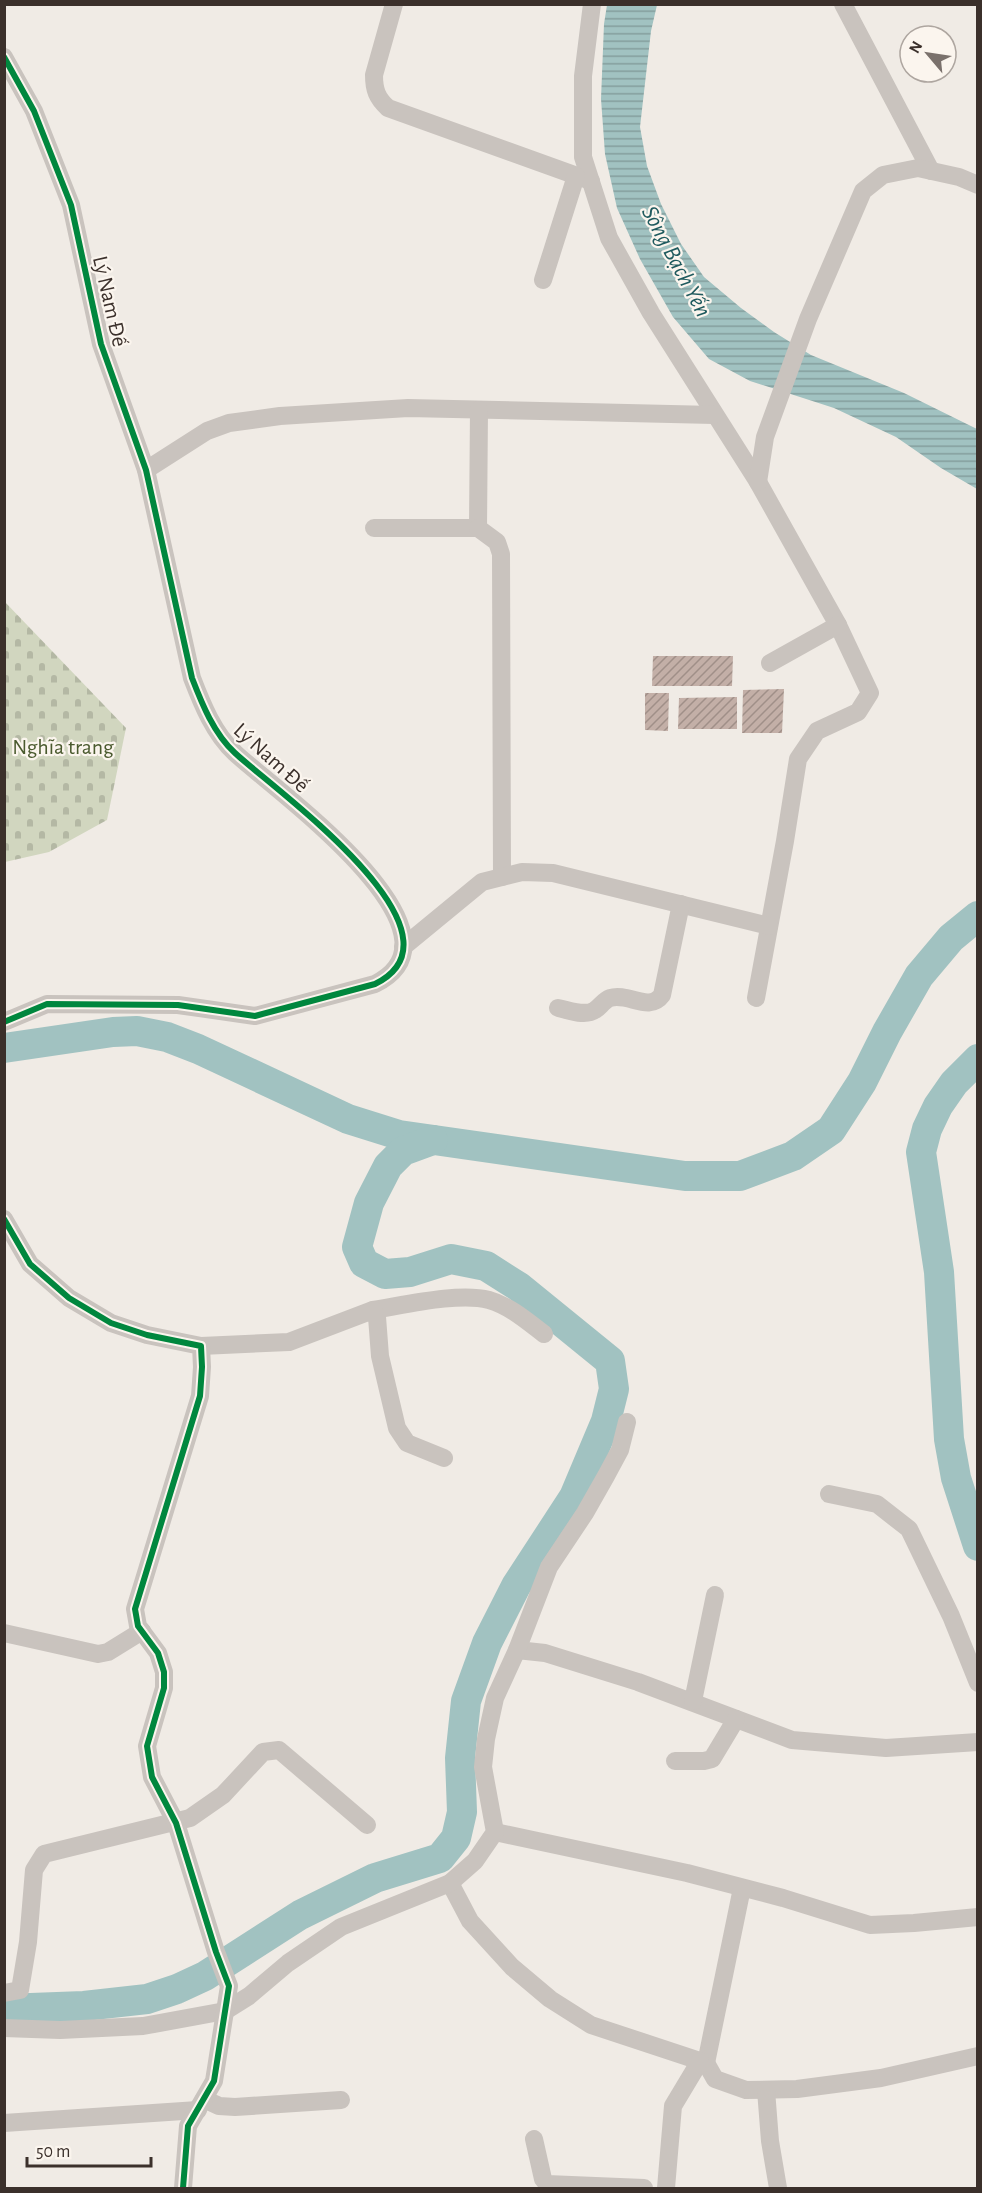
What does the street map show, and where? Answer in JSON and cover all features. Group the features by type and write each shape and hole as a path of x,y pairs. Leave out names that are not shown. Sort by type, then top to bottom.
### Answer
{"street":[{"path":"394,4 374,75 374,87 378,100 388,108 583,178 609,238 651,313 758,482 838,625 870,693 858,712 817,731 798,759 756,998"},
{"path":"543,280 583,178 584,76 592,4"},
{"path":"843,4 931,171"},
{"name":"Lý Nam Đế","path":"4,57 34,111 71,205 101,344 146,470 192,678 204,708 234,753 290,797 356,859 395,912 401,929 403,947"},
{"path":"758,482 765,437 808,318 862,191 883,176 918,168 959,177 978,185"},
{"path":"146,470 207,431 229,423 280,416 396,408 714,415"},
{"path":"478,410 478,528"},
{"path":"374,528 478,528 497,542 501,554 502,877"},
{"path":"770,663 838,625"},
{"path":"4,1022 47,1004 178,1005 255,1016 375,984 388,978 397,967 403,947 482,882 522,872 553,873 769,926"},
{"path":"558,1008 585,1013 594,1012 609,998 623,998 651,1004 658,1002 663,995 681,904"},
{"path":"4,1219 30,1264 69,1298 111,1323 147,1335 201,1346 289,1342 373,1310 463,1298 488,1300 513,1310 544,1334"},
{"path":"373,1310 377,1317 380,1356 397,1428 407,1443 444,1458"},
{"path":"183,2188 188,2126 214,2081 229,1986 216,1952 176,1823 152,1777 148,1761 147,1746 164,1688 164,1672 158,1653 138,1626 135,1609 200,1396 201,1346"},
{"path":"4,2028 60,2030 143,2026 225,2011 249,1996 288,1963 341,1928 450,1883 475,1862 495,1832 483,1767 495,1698 517,1650 549,1567 585,1513 620,1450 627,1422"},
{"path":"829,1494 878,1504 909,1529 951,1616 978,1683"},
{"path":"693,1701 715,1595"},
{"path":"4,1633 98,1654 108,1652 142,1631"},
{"path":"517,1650 545,1653 638,1682 792,1740 886,1748 978,1742"},
{"path":"675,1761 712,1759 736,1719"},
{"path":"4,1993 20,1990 28,1942 34,1870 44,1854 190,1818 223,1795 263,1752 279,1750 367,1826"},
{"path":"495,1832 687,1873 870,1925 978,1917"},
{"path":"450,1883 470,1921 512,1967 550,1999 591,2025 703,2062 715,2079 746,2090 797,2089 881,2078 978,2056"},
{"path":"666,2188 672,2106 703,2062 742,1888"},
{"path":"766,2090 770,2141 778,2188"},
{"path":"4,2123 201,2105 235,2107 341,2100"},
{"path":"534,2139 543,2179 547,2184 644,2188"}],"green space":[{"name":"Nghĩa trang","path":"4,601 126,728 107,820 49,852 5,862"}],"water":[{"name":"Sông Bạch Yến","path":"607,5 657,5 651,31 640,127 647,166 661,204 681,244 704,277 741,308 811,355 904,393 977,429 977,489 896,437 834,408 750,381 709,359 673,317 640,259 617,208 605,154 601,99"}],"building":[{"path":"653,656 733,656 732,686 652,686"},
{"path":"784,689 782,733 742,733 743,690"},
{"path":"645,693 669,693 668,731 645,730"},
{"path":"737,697 737,729 678,729 679,698"}],"waterway":[{"path":"4,1048 113,1032 137,1031 167,1037 198,1049 348,1119 399,1135 685,1176 740,1176 793,1156 831,1130 862,1082 919,976 951,938 978,916"},
{"path":"978,1059 954,1083 938,1106 927,1129 921,1152 939,1272 949,1439 956,1478 978,1546"},
{"path":"4,2009 84,2006 147,1999 177,1989 205,1976 300,1915 375,1878 440,1858 456,1838 462,1812 460,1758 466,1701 487,1643 516,1586 574,1497 606,1421 614,1389 610,1361 519,1287 486,1266 451,1259 410,1272 385,1274 364,1263 357,1247 369,1203 388,1166 403,1151 433,1140"}],"cycle path":[{"path":"4,57 34,111 71,205 101,344 146,470 192,678 204,708 221,737 235,753 323,828 358,862 386,898 402,931 400,961 375,984 255,1016 178,1005 47,1004 4,1022"},
{"path":"4,1219 30,1264 69,1298 111,1323 147,1335 201,1346 200,1396 135,1609 138,1626 158,1653 164,1672 164,1688 147,1746 152,1777 176,1823 216,1952 229,1986 214,2081 188,2126 183,2188"}]}
